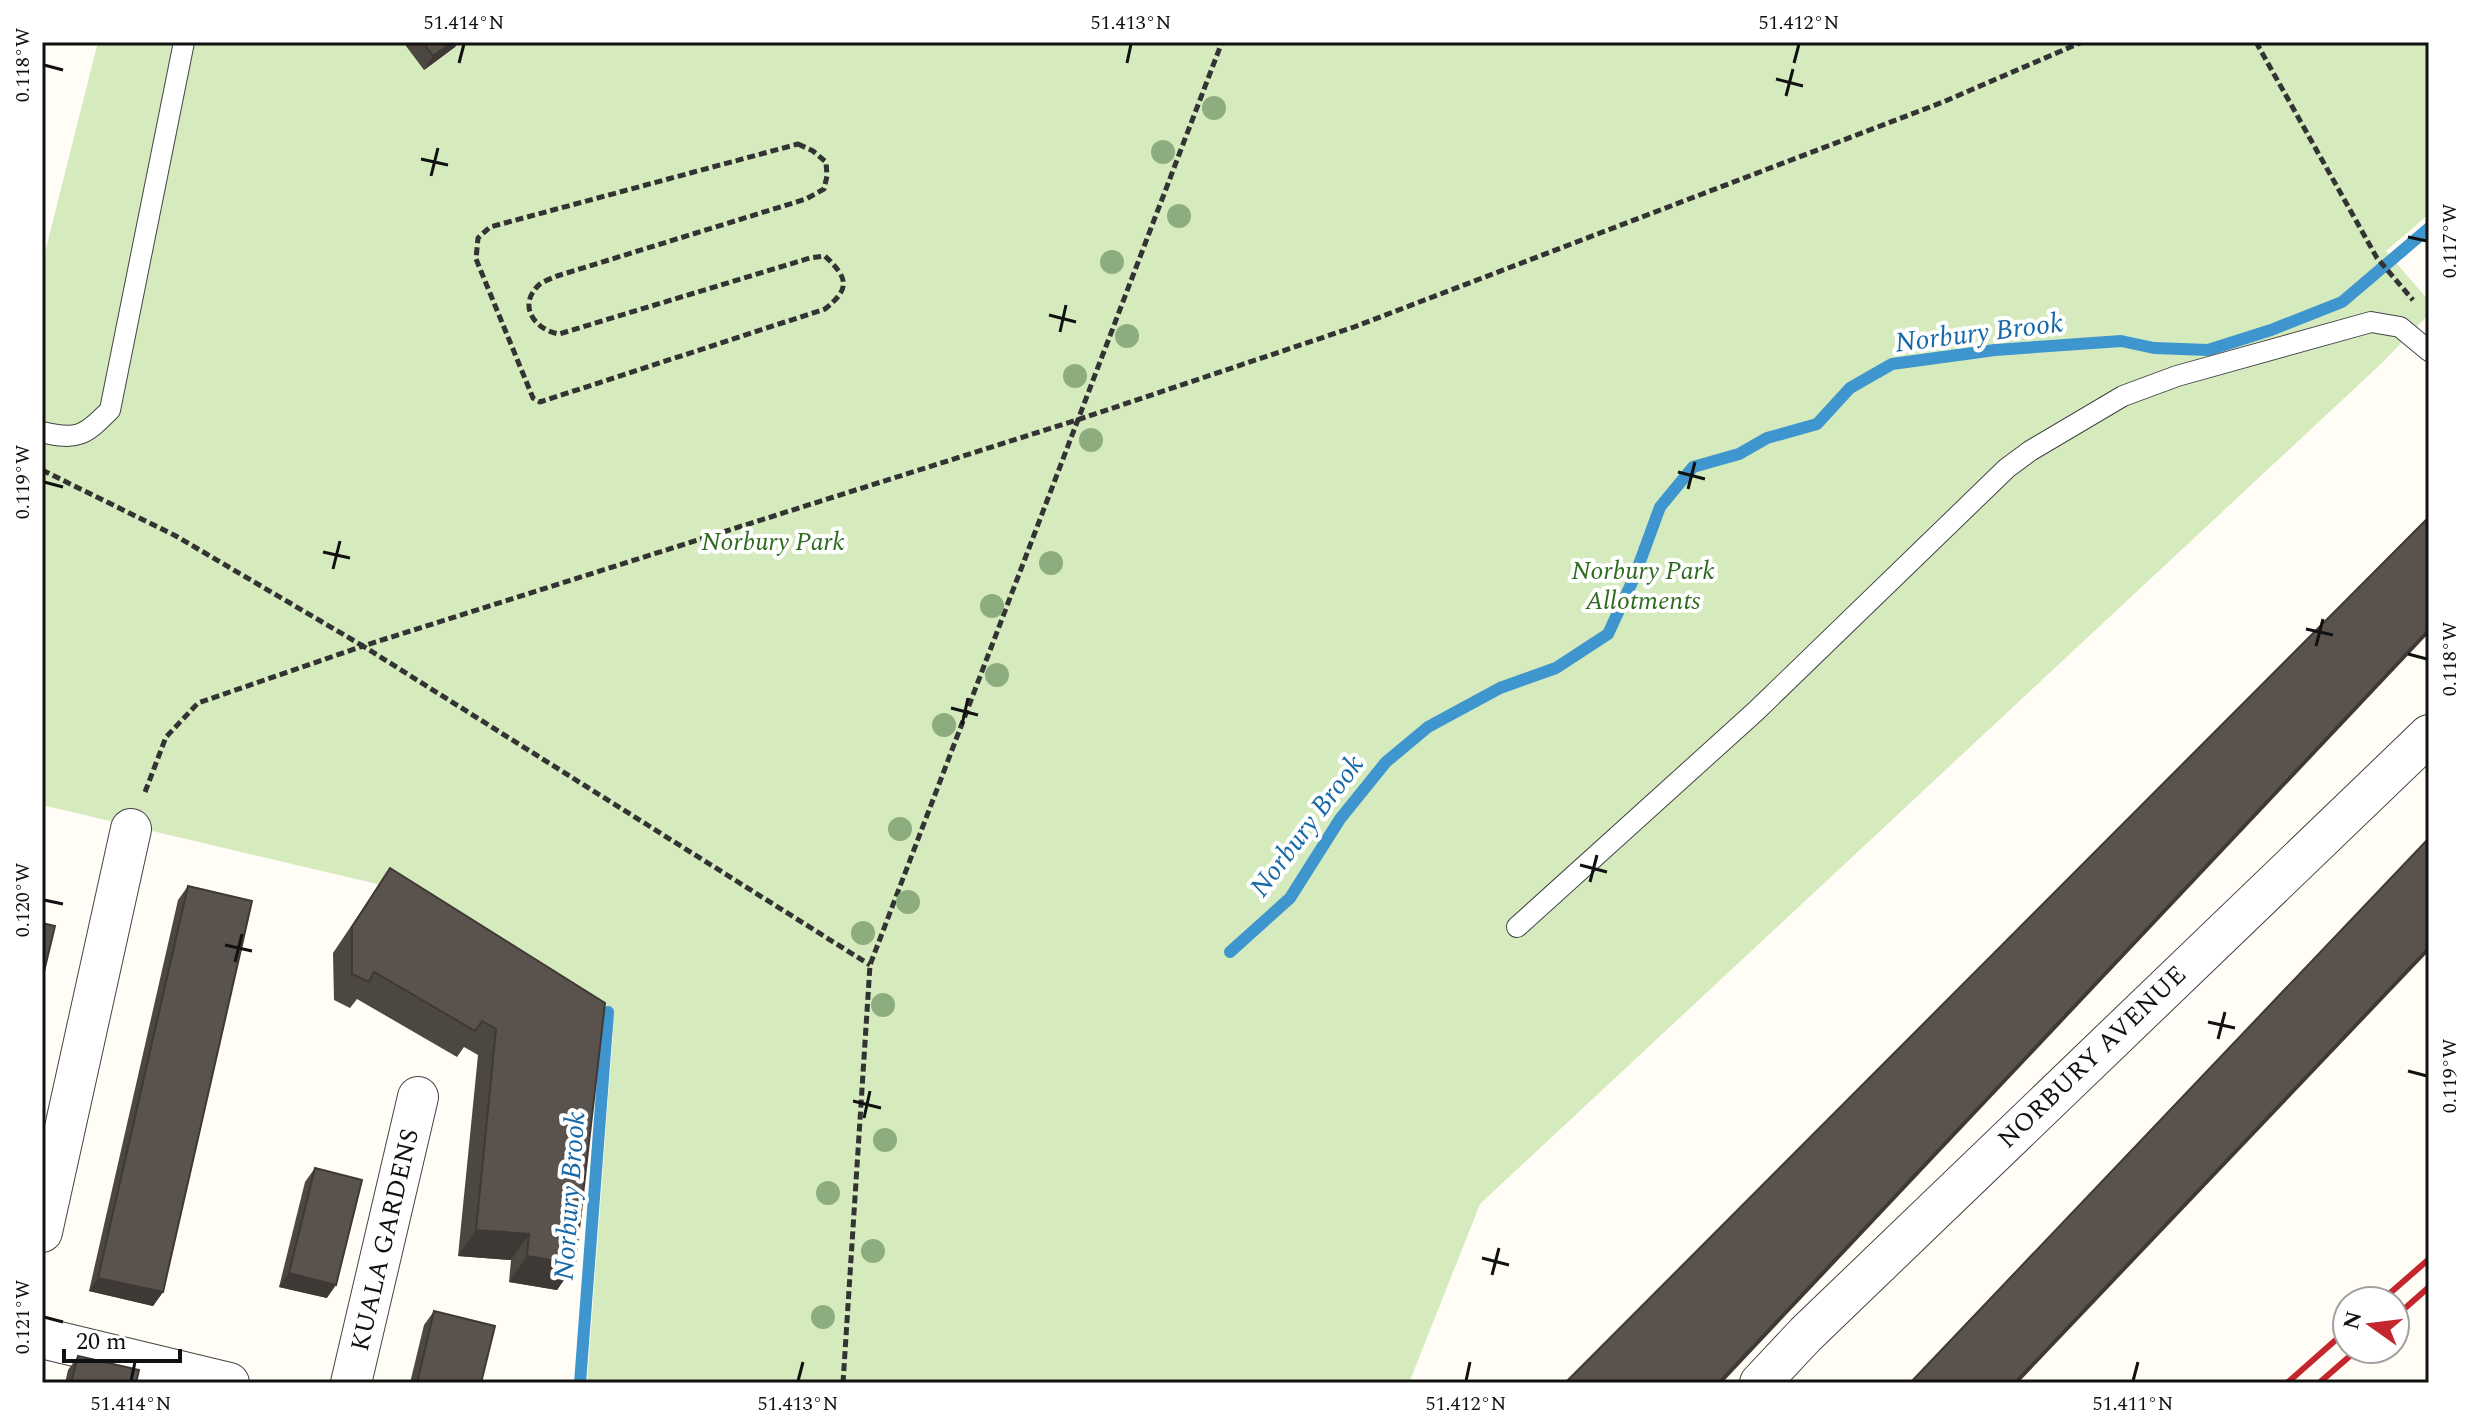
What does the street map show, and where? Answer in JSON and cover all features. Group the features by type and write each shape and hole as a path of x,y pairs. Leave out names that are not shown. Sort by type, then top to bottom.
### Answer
{"street":[{"name":"NORBURY AVENUE","path":"1760,1383 1806,1334 2429,735"},
{"path":"42,1232 131,829"},
{"name":"KUALA GARDENS","path":"351,1383 418,1097"},
{"path":"42,1338 229,1383"}],"lane":[{"path":"42,432 60,437 87,433 110,410 184,42"},
{"path":"1517,927 1756,711 2007,468 2030,451 2123,396 2177,376 2371,322 2400,327 2429,351"}],"path":[{"path":"843,1383 870,965 1222,42"},
{"path":"131,829 166,737 198,703 363,646 1080,419 1354,327 1943,102 2082,42"},
{"path":"2256,42 2377,258 2419,307"},
{"path":"798,144 826,162 824,189 806,199 557,276 540,284 531,296 528,307 532,319 544,331 559,334 825,256 843,277 840,297 825,309 540,402 529,392 476,259 478,238 490,227 798,144"},
{"path":"42,470 176,536 363,646 870,965"}],"green space":[{"name":"Norbury Park","path":"98,42 2429,42 2429,214 2386,251 2429,301 2429,314 2383,362 1480,1204 1409,1383 587,1383 613,1033 377,884 42,805 42,264"}],"building":[{"path":"423,42 452,42 433,56"},
{"path":"2429,517 2429,629 1718,1383 1565,1383"},
{"path":"2429,838 2429,947 2014,1383 1910,1383"},
{"path":"390,868 605,1003 575,1264 527,1256 529,1234 476,1230 496,1029 482,1021 475,1031 374,972 369,982 352,974 352,927"},
{"path":"188,886 252,901 163,1292 98,1278"},
{"path":"42,923 55,926 42,980"},
{"path":"315,1168 362,1180 336,1285 289,1273"},
{"path":"434,1311 495,1326 481,1383 417,1383"},
{"path":"78,1356 139,1370 136,1383 71,1383"}],"waterway":[{"name":"Norbury Brook","path":"1230,952 1290,898 1340,819 1386,762 1428,727 1500,688 1556,668 1608,634 1634,578 1660,507 1693,467 1739,454 1767,438 1817,424 1850,388 1892,364 1995,350 2121,341 2154,348 2208,350 2271,330 2342,302 2429,228"},
{"name":"Norbury Brook","path":"580,1383 608,1012"}],"railway":[{"path":"2399,1285 2429,1259"},
{"path":"2411,1303 2429,1287"},
{"path":"2287,1383 2331,1344"},
{"path":"2319,1383 2340,1365"}],"park label":[{"name":"Norbury Park Allotments","path":"1643,586"}]}
